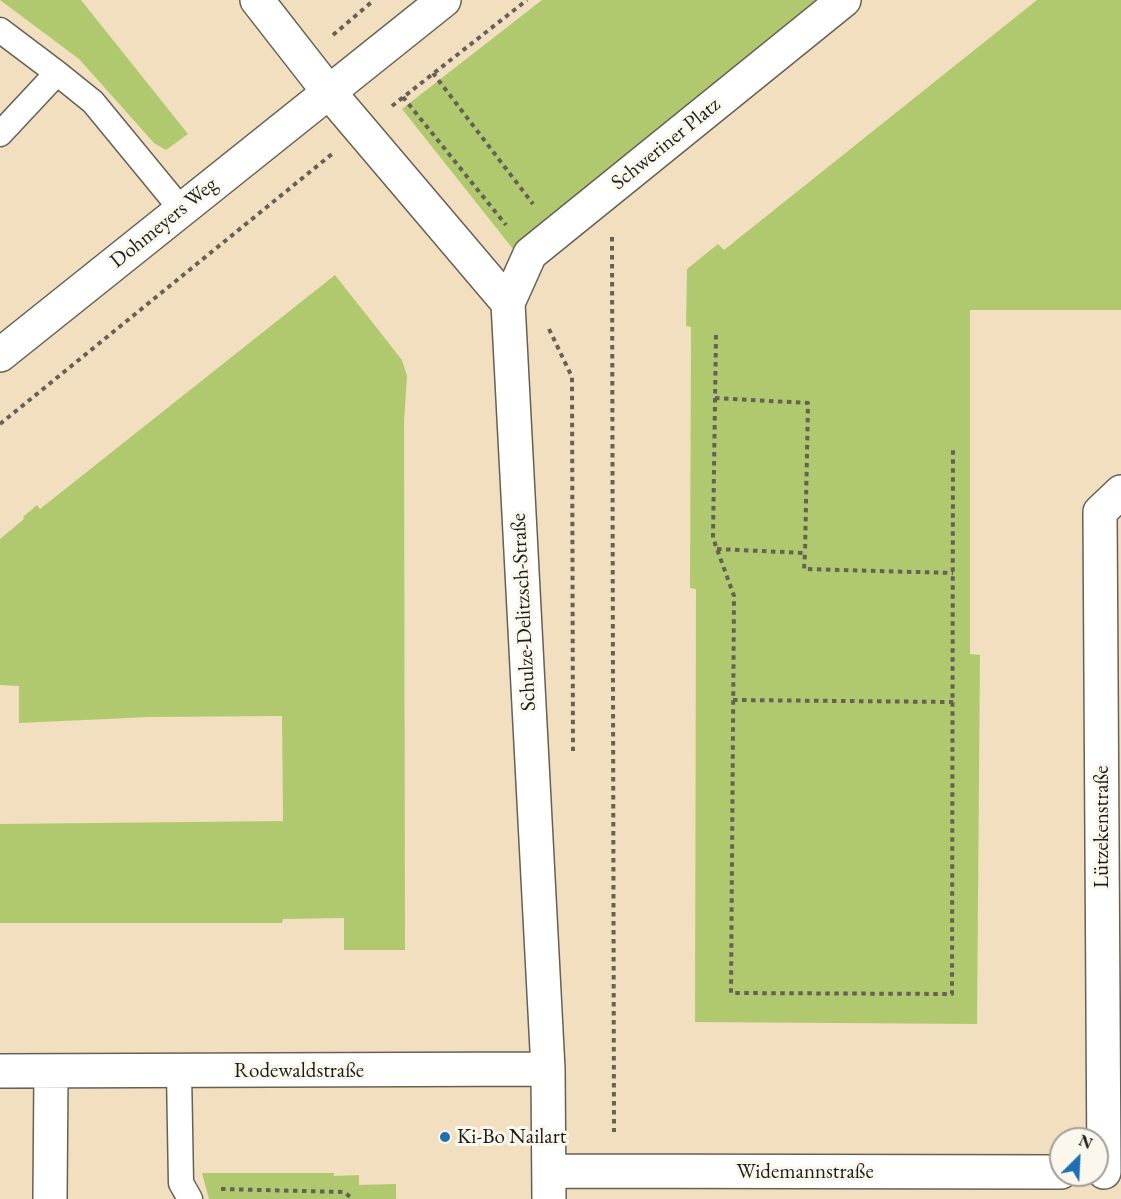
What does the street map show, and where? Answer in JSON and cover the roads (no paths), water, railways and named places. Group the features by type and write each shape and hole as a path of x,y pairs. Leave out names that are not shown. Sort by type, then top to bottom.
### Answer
{"street":[{"path":"257,0 361,131 508,303"},
{"path":"328,91 444,0"},
{"name":"Schweriner Platz","path":"508,303 530,254 844,0"},
{"name":"Dohmeyers Weg","path":"0,355 328,91"},
{"name":"Schulze-Delitzsch-Straße","path":"508,303 548,1069 549,1185"},
{"name":"Lützekenstraße","path":"1107,1127 1100,512 1121,492"},
{"name":"Rodewaldstraße","path":"0,1071 548,1069"},
{"path":"50,1199 51,1072"},
{"name":"Widemannstraße","path":"549,1185 615,1172 1049,1172"}],"lane":[{"path":"0,30 93,102 181,208"},
{"path":"0,134 57,73"},
{"path":"179,1072 181,1184 187,1194"}],"place":[{"name":"Ki-Bo Nailart","path":"445,1137"}]}
